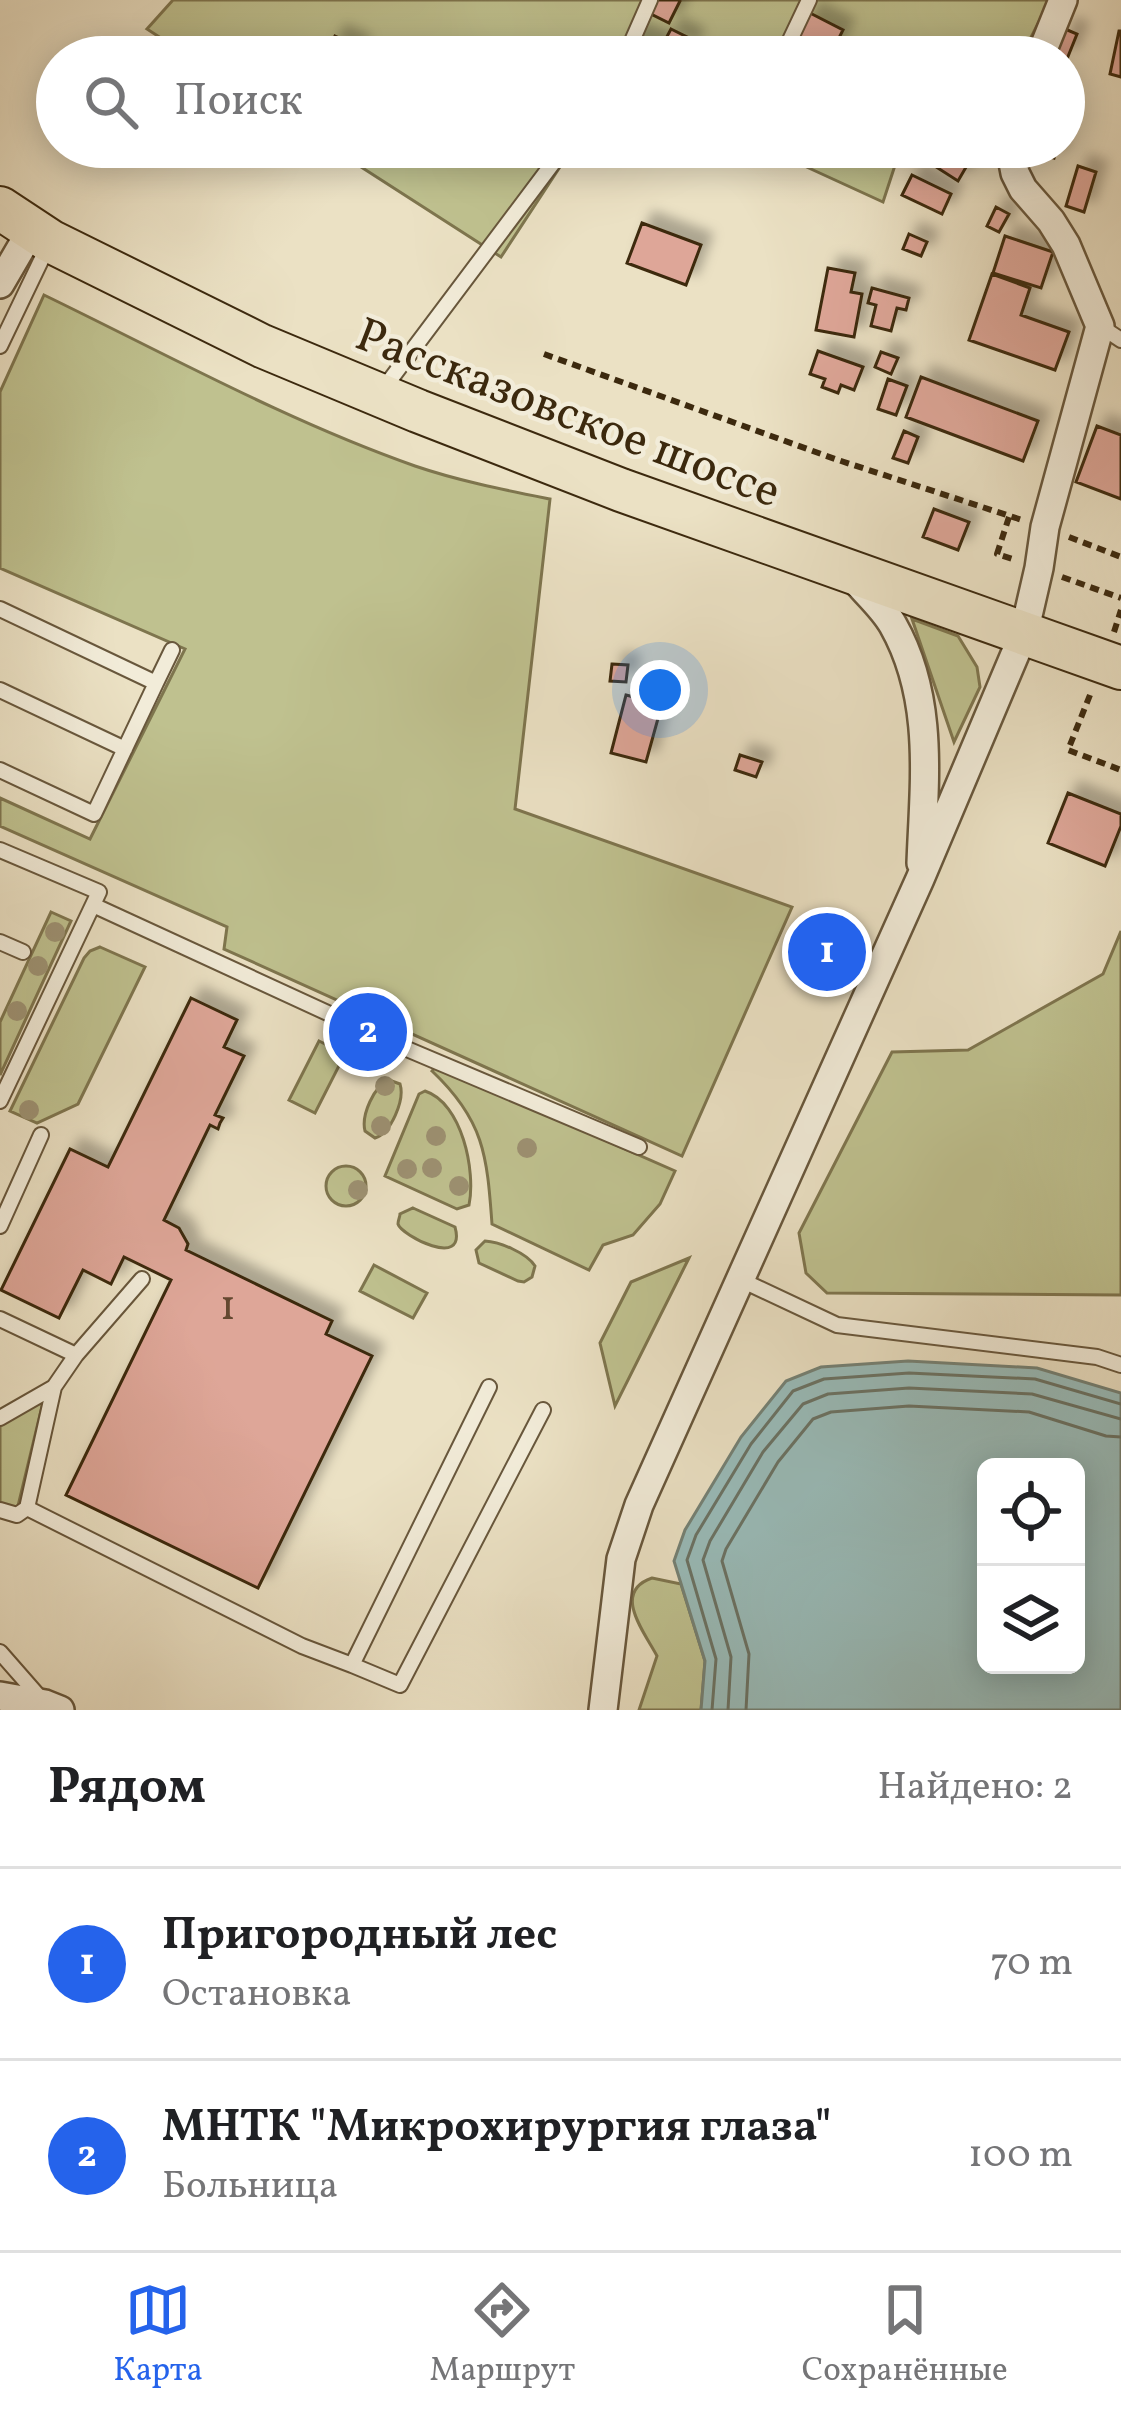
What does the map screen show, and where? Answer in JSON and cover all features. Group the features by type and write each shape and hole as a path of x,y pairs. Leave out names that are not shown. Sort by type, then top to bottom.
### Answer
{"main road":[{"name":"Рассказовское шоссе","path":"27,226 262,346 379,395 622,490 1112,665"}],"street":[{"path":"1048,36 1063,0"},
{"path":"603,1710 621,1559 639,1504 920,879 1024,633 1046,527 1111,333 1052,220 1023,188 1014,168"},
{"path":"0,284 27,226"},
{"path":"846,570 892,622 911,665 924,716 920,879"},
{"path":"0,1696 53,1707"}],"lane":[{"path":"634,36 650,0"},
{"path":"792,36 809,0"},
{"path":"379,395 549,168"},
{"path":"0,346 27,226"},
{"path":"0,609 156,683"},
{"path":"0,770 94,814 172,650"},
{"path":"0,690 125,749"},
{"path":"0,850 99,892 0,1101"},
{"path":"93,904 395,1044 639,1147"},
{"path":"0,942 23,952"},
{"path":"0,1226 41,1135"},
{"path":"0,1510 16,1516 27,1508 54,1387 142,1279"},
{"path":"739,1279 837,1324 1097,1357 1121,1365"},
{"path":"0,1319 76,1355"},
{"path":"0,1418 54,1387"},
{"path":"352,1665 489,1387"},
{"path":"27,1508 302,1646 400,1684 543,1410"},
{"path":"0,1652 53,1707"}],"path":[{"path":"544,354 1121,557"},
{"path":"1121,610 1112,665 1068,750 1121,770"}],"green space":[{"path":"173,0 1050,0 1032,36 158,36 147,29"},
{"path":"363,168 559,168 501,257"},
{"path":"809,168 894,168 883,202"},
{"path":"44,295 274,408 367,448 448,476 550,499 515,809 792,907 682,1156 224,949 227,927 0,826 0,798 90,839 185,649 0,568 0,392"},
{"path":"912,619 958,636 977,667 980,687 954,742"},
{"path":"51,912 71,921 0,1075 0,1022"},
{"path":"1121,931 1121,1295 827,1293 806,1273 799,1233 892,1052 968,1050 1103,974"},
{"path":"100,947 145,967 78,1104 37,1123 10,1111 84,958"},
{"path":"319,1041 345,1054 315,1113 289,1100"},
{"path":"436,1066 675,1171 660,1204 633,1235 603,1245 589,1270 492,1224 480,1140 463,1106 432,1071"},
{"path":"389,1080 400,1084 399,1107 386,1130 375,1138 365,1131 365,1117 374,1095"},
{"path":"425,1091 448,1109 468,1157 469,1205 457,1209 385,1176 419,1094"},
{"path":"346,1166 360,1172 366,1186 360,1200 346,1206 332,1200 326,1186 332,1172"},
{"path":"413,1208 455,1227 452,1246 432,1246 402,1229 400,1214"},
{"path":"485,1241 526,1257 535,1266 532,1277 518,1281 479,1263 476,1250"},
{"path":"689,1258 615,1406 600,1343 631,1282"},
{"path":"374,1265 427,1293 413,1318 360,1291"},
{"path":"43,1402 17,1510 0,1502 0,1426"},
{"path":"652,1578 681,1584 705,1661 701,1710 639,1710 657,1656 632,1603 640,1584"}],"water":[{"path":"908,1361 1037,1368 1121,1393 1121,1710 701,1710 705,1661 674,1561 685,1530 741,1437 786,1381 821,1367"}],"building":[{"path":"650,0 680,1 669,23 645,11"},
{"path":"810,13 843,30 840,36 798,36"},
{"path":"1121,31 1121,77 1110,74"},
{"path":"938,168 966,168 958,181"},
{"path":"1077,168 1096,172 1084,212 1066,206"},
{"path":"912,175 951,194 942,214 902,195"},
{"path":"996,207 1009,214 999,232 987,226"},
{"path":"642,223 701,245 686,285 627,263"},
{"path":"909,234 927,242 921,256 903,249"},
{"path":"1005,236 1053,252 1041,288 993,273"},
{"path":"828,268 855,273 851,292 862,294 854,337 816,330"},
{"path":"992,274 1030,288 1021,315 1069,332 1055,370 969,340"},
{"path":"872,288 909,298 906,310 897,308 891,331 871,326 876,305 868,303"},
{"path":"818,351 863,367 854,390 841,385 838,393 822,387 825,379 810,374"},
{"path":"881,352 898,358 891,374 875,367"},
{"path":"921,377 1038,421 1023,461 906,417"},
{"path":"888,379 907,386 896,415 878,409"},
{"path":"1097,426 1121,435 1121,499 1076,482"},
{"path":"904,431 918,437 908,463 893,458"},
{"path":"934,509 969,522 958,550 923,537"},
{"path":"612,664 628,665 626,682 610,681"},
{"path":"626,695 662,704 646,762 611,753"},
{"path":"740,755 762,762 756,777 735,770"},
{"path":"1068,793 1121,814 1105,866 1048,843"},
{"path":"191,998 237,1020 224,1047 244,1056 215,1115 223,1118 218,1129 210,1125 164,1220 179,1228 188,1244 186,1250 332,1321 326,1334 372,1356 258,1588 66,1495 171,1280 124,1257 111,1284 83,1270 59,1318 1,1290 70,1149 108,1167"}],"place":[{"name":"Пригородный лес","path":"827,952"},
{"name":"МНТК \"Микрохирургия глаза\"","path":"368,1032"}]}
